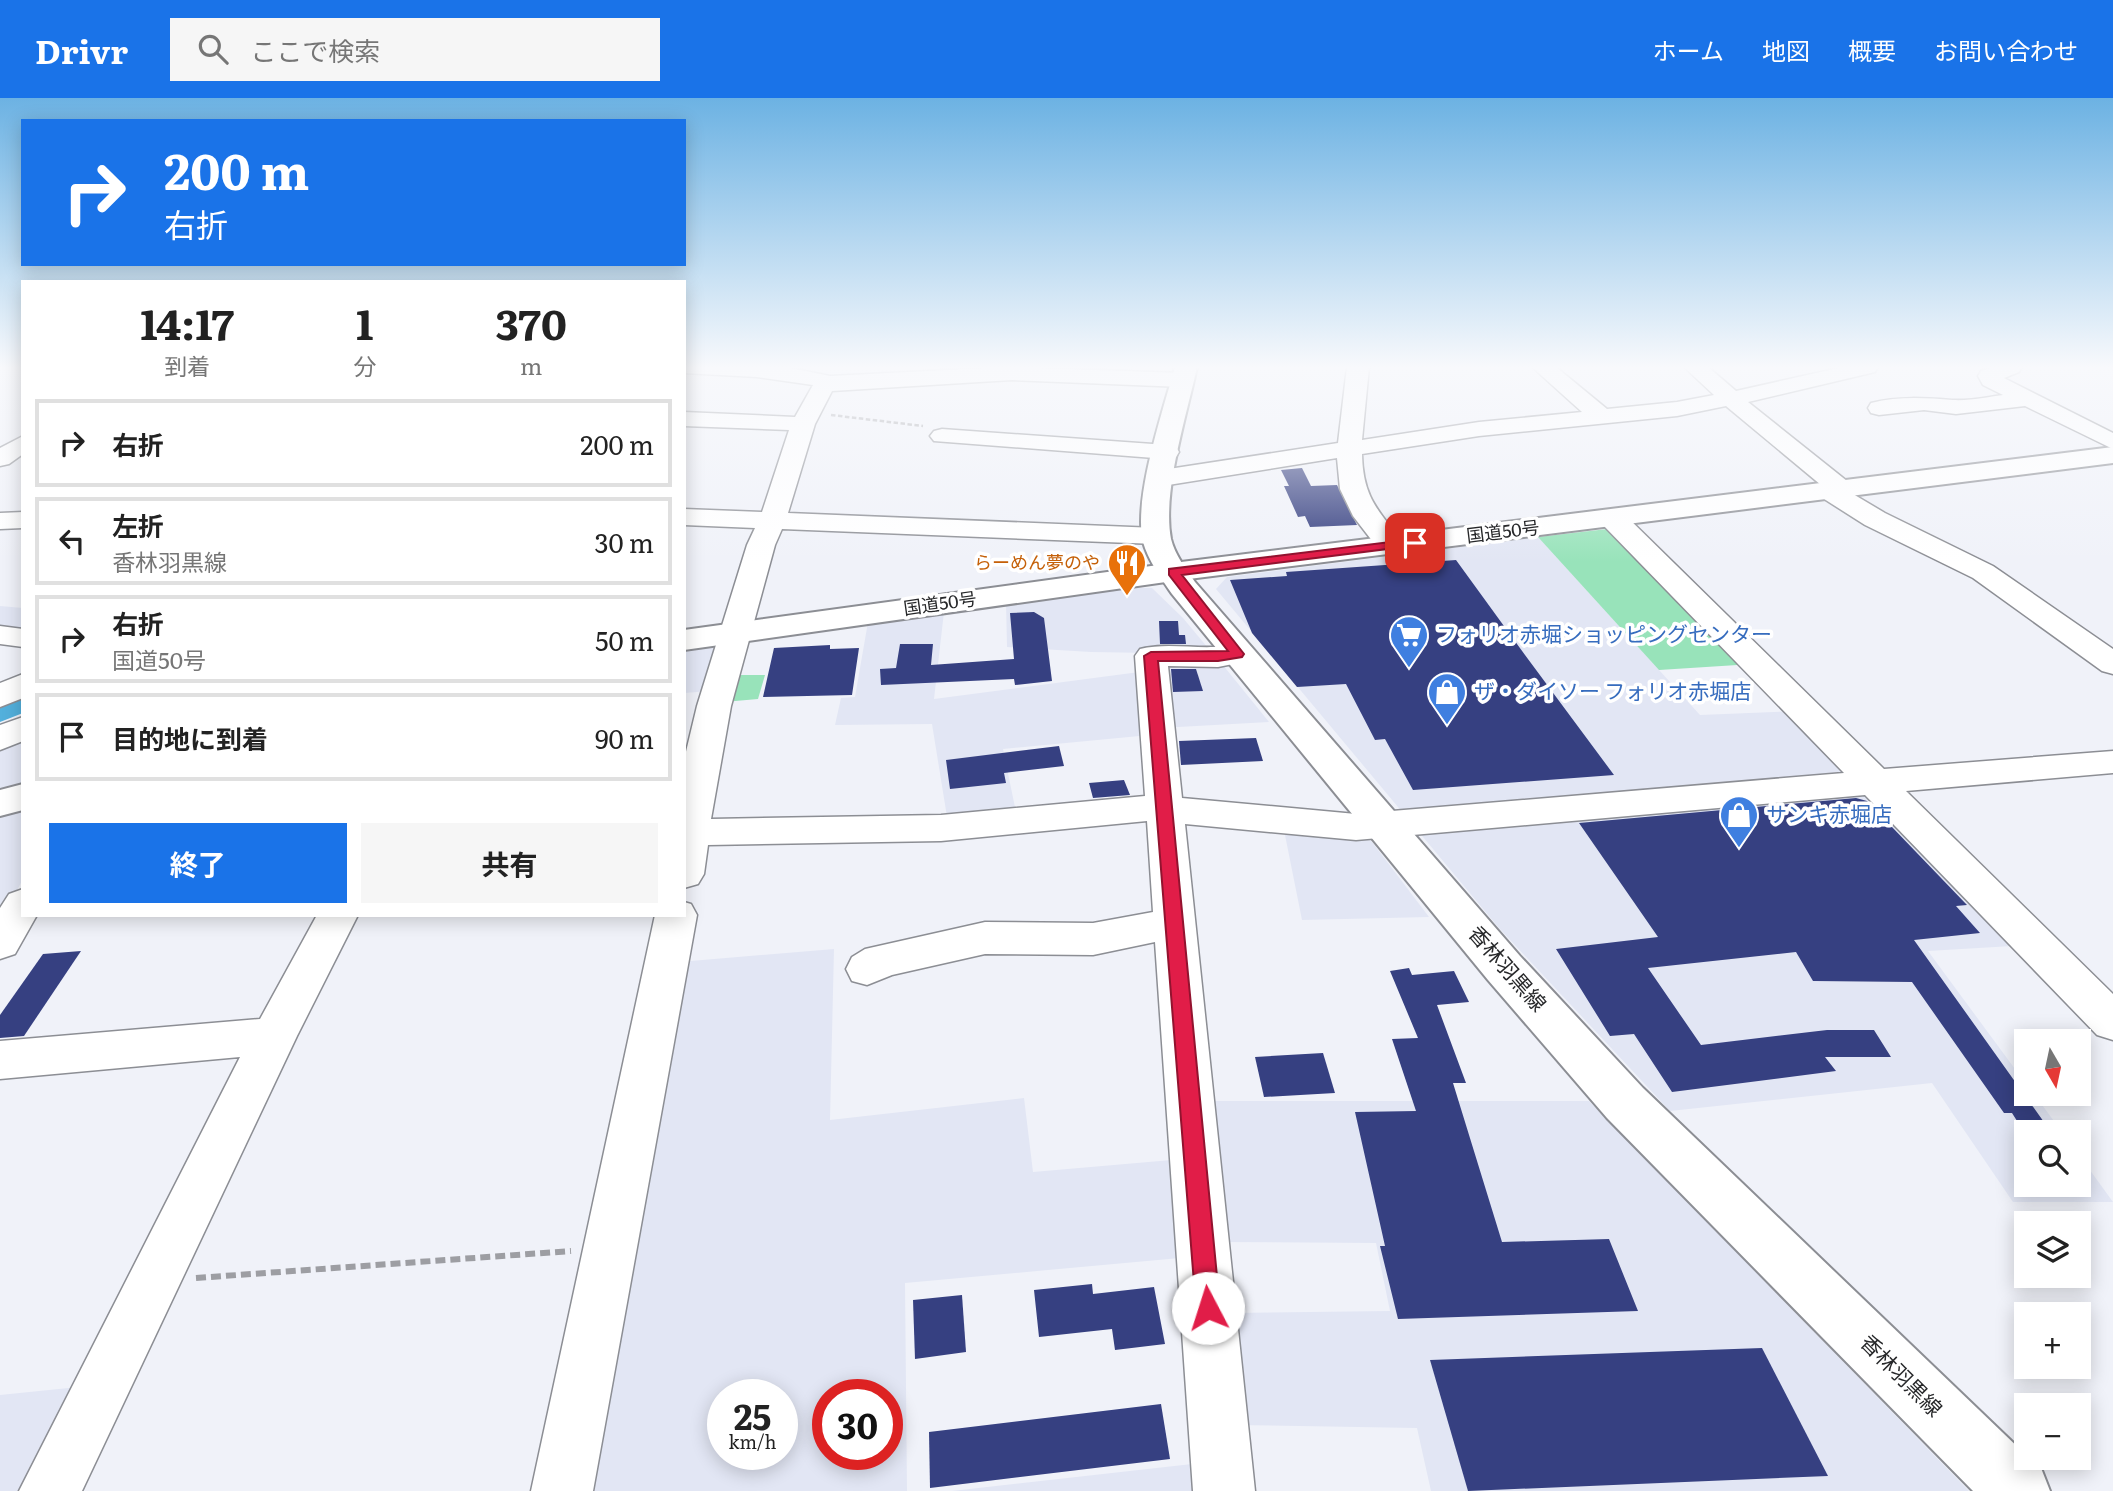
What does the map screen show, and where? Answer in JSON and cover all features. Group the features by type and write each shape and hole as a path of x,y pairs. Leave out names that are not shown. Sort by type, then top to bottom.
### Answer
{"main road":[{"path":"1165,554 1156,520 1171,432"},
{"name":"国道50号","path":"686,640 1165,554 1390,545 2113,455"},
{"name":"香林羽黒線","path":"1165,554 1237,654 1504,968 1625,1103 2018,1491"},
{"path":"0,803 21,798"}],"street":[{"path":"686,865 693,832 701,764 712,718 761,545 802,432"},
{"path":"1352,432 1351,482 1354,492 1379,534 1390,545"},
{"path":"1162,478 1461,432"},
{"path":"1770,432 1836,490 1875,519 1983,572 2113,664"},
{"path":"2093,432 2113,442"},
{"path":"942,436 1167,452"},
{"path":"0,459 21,444"},
{"path":"686,517 771,521 1165,554"},
{"path":"1613,519 2113,1023"},
{"path":"0,521 21,520"},
{"path":"0,635 21,638"},
{"path":"1224,1491 1162,809 1151,656 1218,657 1237,654"},
{"path":"0,697 21,685"},
{"path":"0,739 21,728"},
{"path":"693,832 941,828 1150,808 1356,827 2113,762"},
{"path":"0,943 21,907"},
{"path":"50,1491 274,1036 337,917"},
{"path":"562,1491 676,917"},
{"path":"867,968 880,961 985,938 1093,939 1139,928 1174,926"},
{"path":"0,1059 274,1036"}],"path":[{"path":"934,432 942,436"},
{"path":"153,1282 610,1248"}],"shaded area":[{"path":"1538,537 1700,715 1795,711 1888,800 2029,945 1928,951 2014,1068 2014,1106 2043,1106 2053,1120 2014,1120 2014,1197 2091,1197 2091,1172 2113,1202 2013,1202 1932,1083 1670,1111 1499,928 1216,589 1227,577"},
{"path":"1152,588 1183,618 1213,654 1091,652 1007,647 1006,603"},
{"path":"0,606 21,608 21,643 0,641"},
{"path":"944,612 934,699 1147,671 1150,735 1003,749 1017,817 948,823 932,724 835,725 841,698 855,697 868,622"},
{"path":"722,645 710,691 686,693 686,651"},
{"path":"1155,658 1218,659 1269,722 1160,728"},
{"path":"21,734 21,789 0,794 0,744"},
{"path":"21,812 21,883 0,922 0,817"},
{"path":"1283,825 1363,835 1372,842 1429,917 1302,920"},
{"path":"834,949 830,1120 1024,1098 1033,1172 1183,1159 1191,1257 905,1283 907,1491 582,1491 679,962"},
{"path":"1200,1101 1589,1101 1969,1491 1431,1491 1417,1428 1234,1425 1225,1313 1390,1311 1376,1243 1215,1242"},
{"path":"88,1386 36,1491 0,1491 0,1395"},
{"path":"1201,1463 1203,1491 952,1491"}],"green space":[{"path":"1616,528 1753,664 1659,670 1538,537"},
{"path":"733,675 765,675 758,699 724,702"}],"building":[{"path":"1302,468 1311,486 1337,485 1357,525 1310,527 1305,516 1298,517 1284,486 1289,486 1281,470"},
{"name":"フォリオ赤堀ショッピングセンター","path":"1456,560 1614,775 1413,790 1385,739 1375,740 1346,684 1297,687 1252,633 1230,580 1287,576 1286,572"},
{"path":"1034,612 1044,618 1052,681 1015,685 1014,679 881,685 880,669 896,668 900,644 933,644 931,665 1014,659 1010,613"},
{"path":"1159,621 1178,621 1179,635 1185,635 1186,644 1160,644"},
{"path":"830,645 830,649 859,648 852,695 763,697 774,648"},
{"path":"1171,669 1196,669 1203,691 1173,692"},
{"path":"1256,738 1263,761 1181,765 1179,741"},
{"path":"1059,746 1064,766 1004,773 1006,783 950,789 946,760"},
{"path":"1124,780 1130,795 1093,798 1089,783"},
{"path":"1856,798 1867,801 1967,905 1956,906 1980,933 1914,940 2014,1080 2014,1106 2032,1106 2042,1120 2016,1120 2012,1113 2004,1113 1912,982 1813,981 1796,952 1648,968 1701,1045 1827,1030 1874,1030 1891,1057 1825,1057 1836,1071 1672,1092 1634,1034 1610,1036 1556,949 1658,937 1579,823"},
{"path":"81,951 24,1036 0,1038 0,1015 43,954"},
{"path":"1409,968 1412,975 1454,971 1469,1002 1437,1005 1466,1083 1453,1083 1502,1242 1609,1239 1638,1311 1398,1319 1380,1246 1385,1246 1355,1112 1416,1111 1392,1039 1418,1038 1390,971"},
{"path":"1323,1053 1335,1093 1264,1097 1255,1057"},
{"path":"1092,1284 1093,1294 1154,1287 1165,1344 1115,1350 1112,1329 1039,1337 1034,1290"},
{"path":"962,1295 966,1352 915,1359 913,1300"},
{"path":"1762,1348 1828,1476 1468,1491 1430,1360"},
{"path":"1161,1404 1170,1459 930,1488 929,1432"}],"waterway":[{"path":"0,709 21,697"}],"place":[{"name":"らーめん夢のや","path":"1127,597"},
{"name":"フォリオ赤堀ショッピングセンター","path":"1409,669"},
{"name":"ザ・ダイソー フォリオ赤堀店","path":"1447,726"},
{"name":"サンキ赤堀店","path":"1739,849"}],"route":[{"path":"1208,1308 1162,809 1151,656 1218,657 1237,654 1173,572 1415,543"}]}
